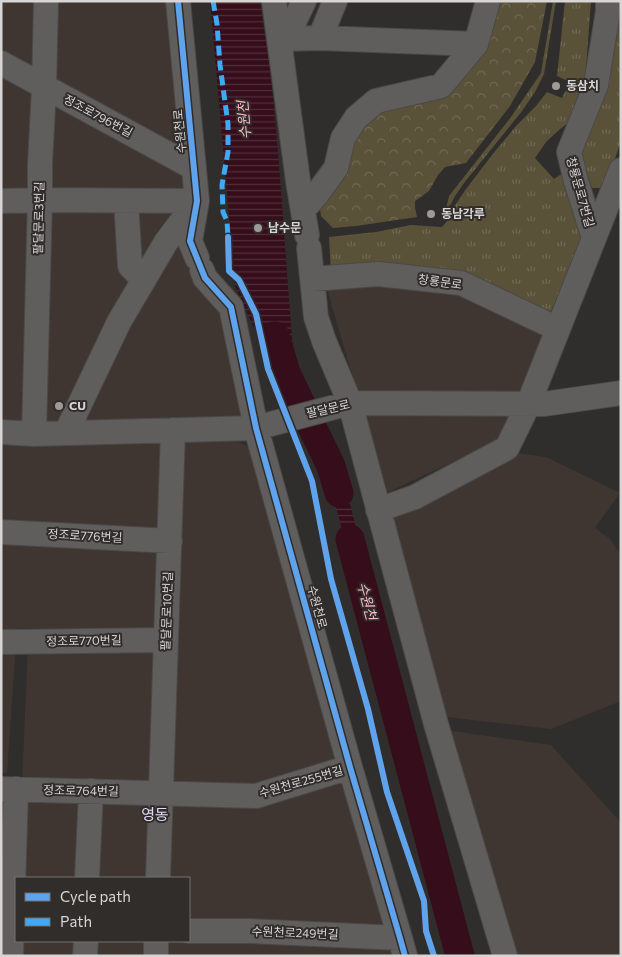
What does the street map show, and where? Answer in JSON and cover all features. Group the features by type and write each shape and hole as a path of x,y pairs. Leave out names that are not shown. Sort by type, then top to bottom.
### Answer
{"street":[{"name":"팔달문로3번길","path":"34,434 46,1"},
{"name":"수원천로","path":"178,1 197,201 190,241 205,278 231,307 350,767 403,947"},
{"path":"274,1 308,242 316,317 346,404 378,510 436,724 506,956"},
{"path":"279,39 294,20 304,1"},
{"path":"320,38 335,1"},
{"path":"303,210 336,168 343,138 356,118 376,101 441,86 476,44 488,1"},
{"name":"창룡문로7번길","path":"594,238 569,152 596,85 608,1"},
{"path":"279,39 320,38 476,44"},
{"name":"정조로796번길","path":"1,63 194,168"},
{"path":"378,510 415,497 506,448 528,404 621,170"},
{"path":"1,201 197,201"},
{"path":"126,201 130,266 144,280"},
{"path":"66,433 119,322 166,242 197,201"},
{"name":"창룡문로","path":"312,279 378,274 461,283 558,329"},
{"name":"팔달문로","path":"1,432 34,434 263,426 346,404 544,404 621,393"},
{"name":"팔달문로10번길","path":"158,877 173,430"},
{"name":"정조로776번길","path":"1,532 170,540"},
{"name":"정조로770번길","path":"1,642 166,640"},
{"name":"수원천로255번길","path":"161,792 256,796 350,767"},
{"path":"9,789 11,956"},
{"name":"정조로764번길","path":"9,789 161,792"},
{"path":"88,877 91,791"},
{"name":"수원천로249번길","path":"190,931 250,931 403,947"},
{"path":"86,942 86,956"},
{"path":"156,942 156,956"}],"shaded area":[{"path":"1,1 175,1 187,242 217,297 243,419 170,426 159,629 17,628 7,773 1,773"},
{"path":"378,282 459,288 551,333 500,440 386,493 326,285"},
{"path":"176,439 235,441 249,446 342,766 256,792 165,788"},
{"path":"508,452 546,457 620,493 595,528 610,539 621,555 621,701 551,729 447,717 381,513"},
{"path":"161,645 155,785 22,782 28,648"},
{"path":"446,730 551,745 621,823 621,956 513,956"},
{"path":"341,773 396,956 1,956 1,794 258,798"}],"green space":[{"path":"499,1 547,1 535,62 510,106 466,163 445,167 429,191 415,201 417,217 333,228 321,216 319,201 354,139 375,110 419,97"},
{"path":"553,1 556,1 544,74 535,92 446,209 449,196 511,117 541,73"},
{"path":"565,1 591,1 585,82 567,124 546,142 535,158 554,179 566,171 587,229 549,316 485,291 331,273 329,237 376,232 411,225 442,227 449,219 452,210 466,189 492,155 547,92 562,98 570,82 557,76"},
{"path":"613,1 621,1 621,141 605,188 592,188 576,146"}],"water":[{"path":"210,1 260,1 275,123 295,369 276,377 235,286 229,249 231,240"},
{"path":"338,451 335,457 348,495 367,573 352,579 339,518 318,460"}],"waterway":[{"name":"수원천","path":"275,336 286,373 331,466 339,493"},
{"name":"수원천","path":"350,539 460,956"}],"marked path":[{"path":"213,1 228,124 228,152 222,185 223,212 227,221 228,237"}],"cycle path":[{"path":"178,1 197,201 190,241 205,278 231,307 256,428 350,767 405,956"},
{"path":"228,237 229,271 239,280 256,314 268,369 312,481 331,579 368,709 387,792 424,901 426,931 434,956"}],"place":[{"name":"동삼치","path":"556,86"},
{"name":"동남각루","path":"431,214"},
{"name":"남수문","path":"258,228"},
{"name":"CU","path":"59,406"}],"district":[{"name":"영동","path":"155,815"}]}
